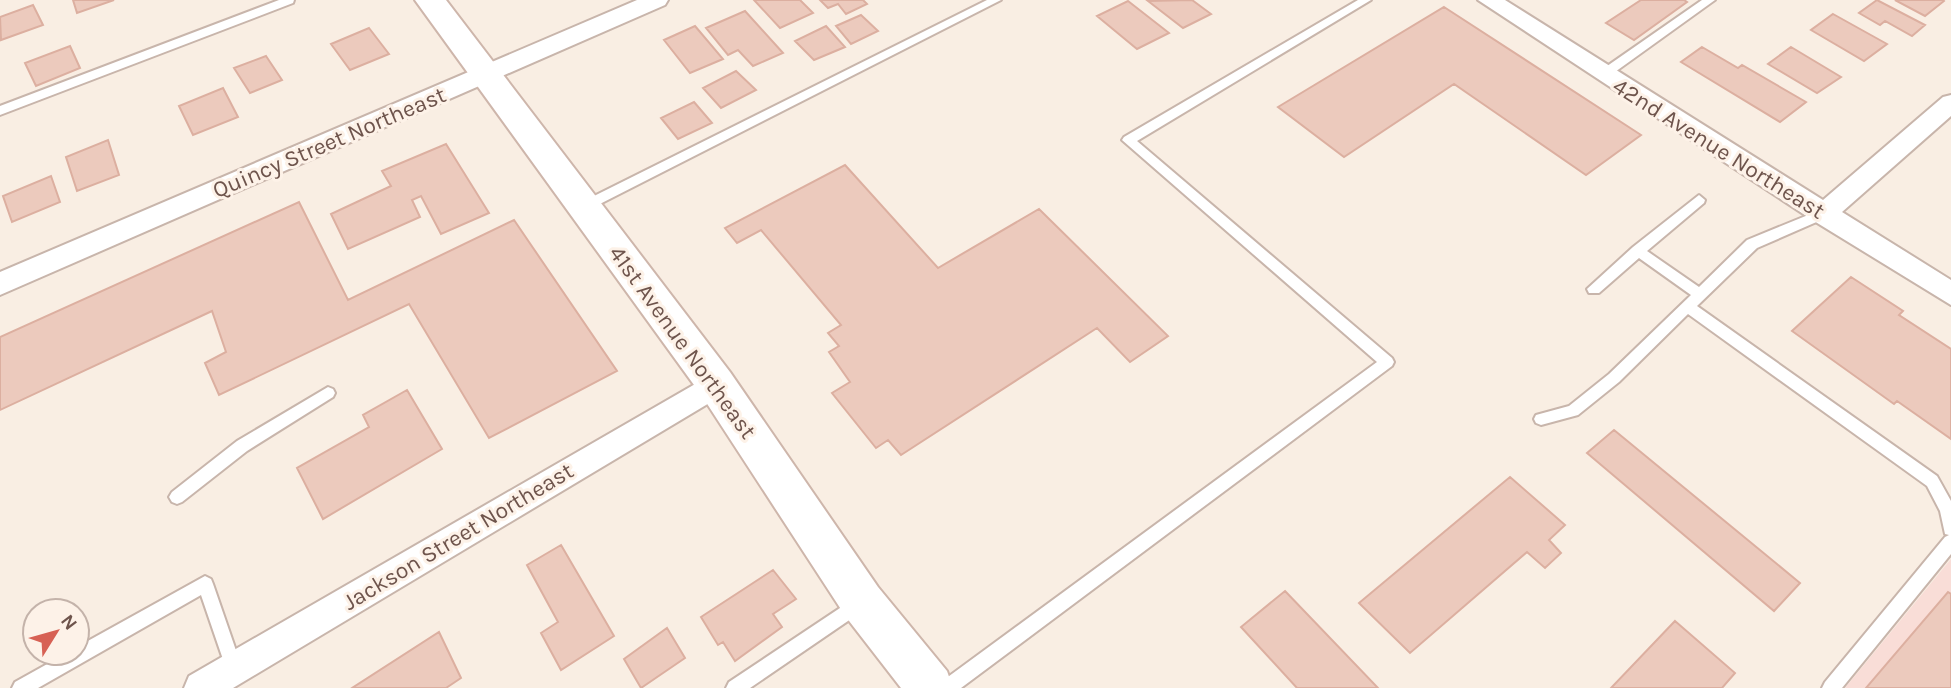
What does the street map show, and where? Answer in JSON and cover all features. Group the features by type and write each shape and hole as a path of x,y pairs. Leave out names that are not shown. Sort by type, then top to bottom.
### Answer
{"street":[{"name":"41st Avenue Northeast","path":"430,0 716,384 862,601 930,688"},
{"name":"Quincy Street Northeast","path":"0,284 657,0"},
{"name":"42nd Avenue Northeast","path":"1489,0 1951,294"},
{"path":"1823,214 1951,103"},
{"name":"Jackson Street Northeast","path":"201,688 716,384"}],"lane":[{"path":"0,111 289,0"},
{"path":"585,206 996,0"},
{"path":"947,688 1387,362 1128,140 1366,0"},
{"path":"1604,74 1710,0"},
{"path":"1594,289 1699,200"},
{"path":"1541,419 1573,411 1614,378 1752,244 1823,214"},
{"path":"1638,251 1700,294"},
{"path":"1688,306 1931,481 1948,510 1951,528"},
{"path":"177,497 242,446 328,393"},
{"path":"1830,688 1951,542"},
{"path":"21,688 205,584 234,668"},
{"path":"735,688 862,601"}],"shaded area":[{"path":"1951,559 1951,688 1845,688"}],"building":[{"path":"73,0 114,0 77,13"},
{"path":"754,0 800,0 813,13 780,28"},
{"path":"820,0 863,0 867,4 846,14 838,4 828,8"},
{"path":"1192,0 1211,14 1183,28 1148,1"},
{"path":"1641,0 1687,2 1634,40 1606,23"},
{"path":"1877,0 1925,25 1912,36 1885,21 1880,25 1859,13"},
{"path":"1895,0 1943,0 1944,1 1925,16"},
{"path":"1128,1 1169,33 1137,49 1097,16"},
{"path":"33,5 43,25 1,40 0,17"},
{"path":"1444,7 1641,135 1586,175 1454,84 1344,157 1278,107"},
{"path":"745,11 783,53 753,66 738,50 728,55 706,28"},
{"path":"1833,14 1887,44 1864,61 1811,30"},
{"path":"861,15 878,31 851,44 836,26"},
{"path":"695,26 723,59 690,73 664,40"},
{"path":"826,26 845,47 814,60 795,41"},
{"path":"369,28 389,54 350,70 331,44"},
{"path":"70,46 80,68 36,86 25,63"},
{"path":"1702,47 1738,68 1742,65 1806,102 1780,122 1681,62"},
{"path":"1791,47 1841,77 1817,93 1768,64"},
{"path":"266,56 282,80 250,93 234,68"},
{"path":"736,71 756,90 721,108 703,88"},
{"path":"223,88 238,117 193,135 179,106"},
{"path":"694,102 712,123 678,139 661,118"},
{"path":"108,140 119,175 77,191 66,157"},
{"path":"446,144 489,213 441,234 421,196 412,200 420,217 348,249 331,214 391,186 382,171"},
{"path":"845,165 938,268 1039,209 1168,336 1130,362 1097,328 901,455 888,440 876,448 832,393 850,382 829,352 839,346 828,333 841,325 761,230 737,243 725,228"},
{"path":"51,176 60,202 12,222 3,196"},
{"path":"299,202 348,300 514,220 617,371 489,438 409,304 219,395 205,363 226,352 212,311 0,410 0,337"},
{"path":"1851,277 1903,311 1899,315 1951,349 1951,439 1897,401 1894,404 1792,331"},
{"path":"407,390 442,449 323,519 297,468 369,427 363,415"},
{"path":"1614,430 1800,583 1774,611 1587,453"},
{"path":"1510,477 1565,525 1549,540 1561,553 1545,568 1527,552 1410,653 1359,603"},
{"path":"561,545 614,636 561,670 541,633 558,622 527,565"},
{"path":"773,570 796,599 773,614 782,627 735,661 723,642 718,645 701,617"},
{"path":"1285,591 1378,688 1297,688 1241,627"},
{"path":"1948,592 1951,594 1951,688 1866,688"},
{"path":"1675,621 1735,673 1722,688 1611,688"},
{"path":"667,628 685,658 641,688 624,659"},
{"path":"439,632 461,678 446,688 352,688"}]}
